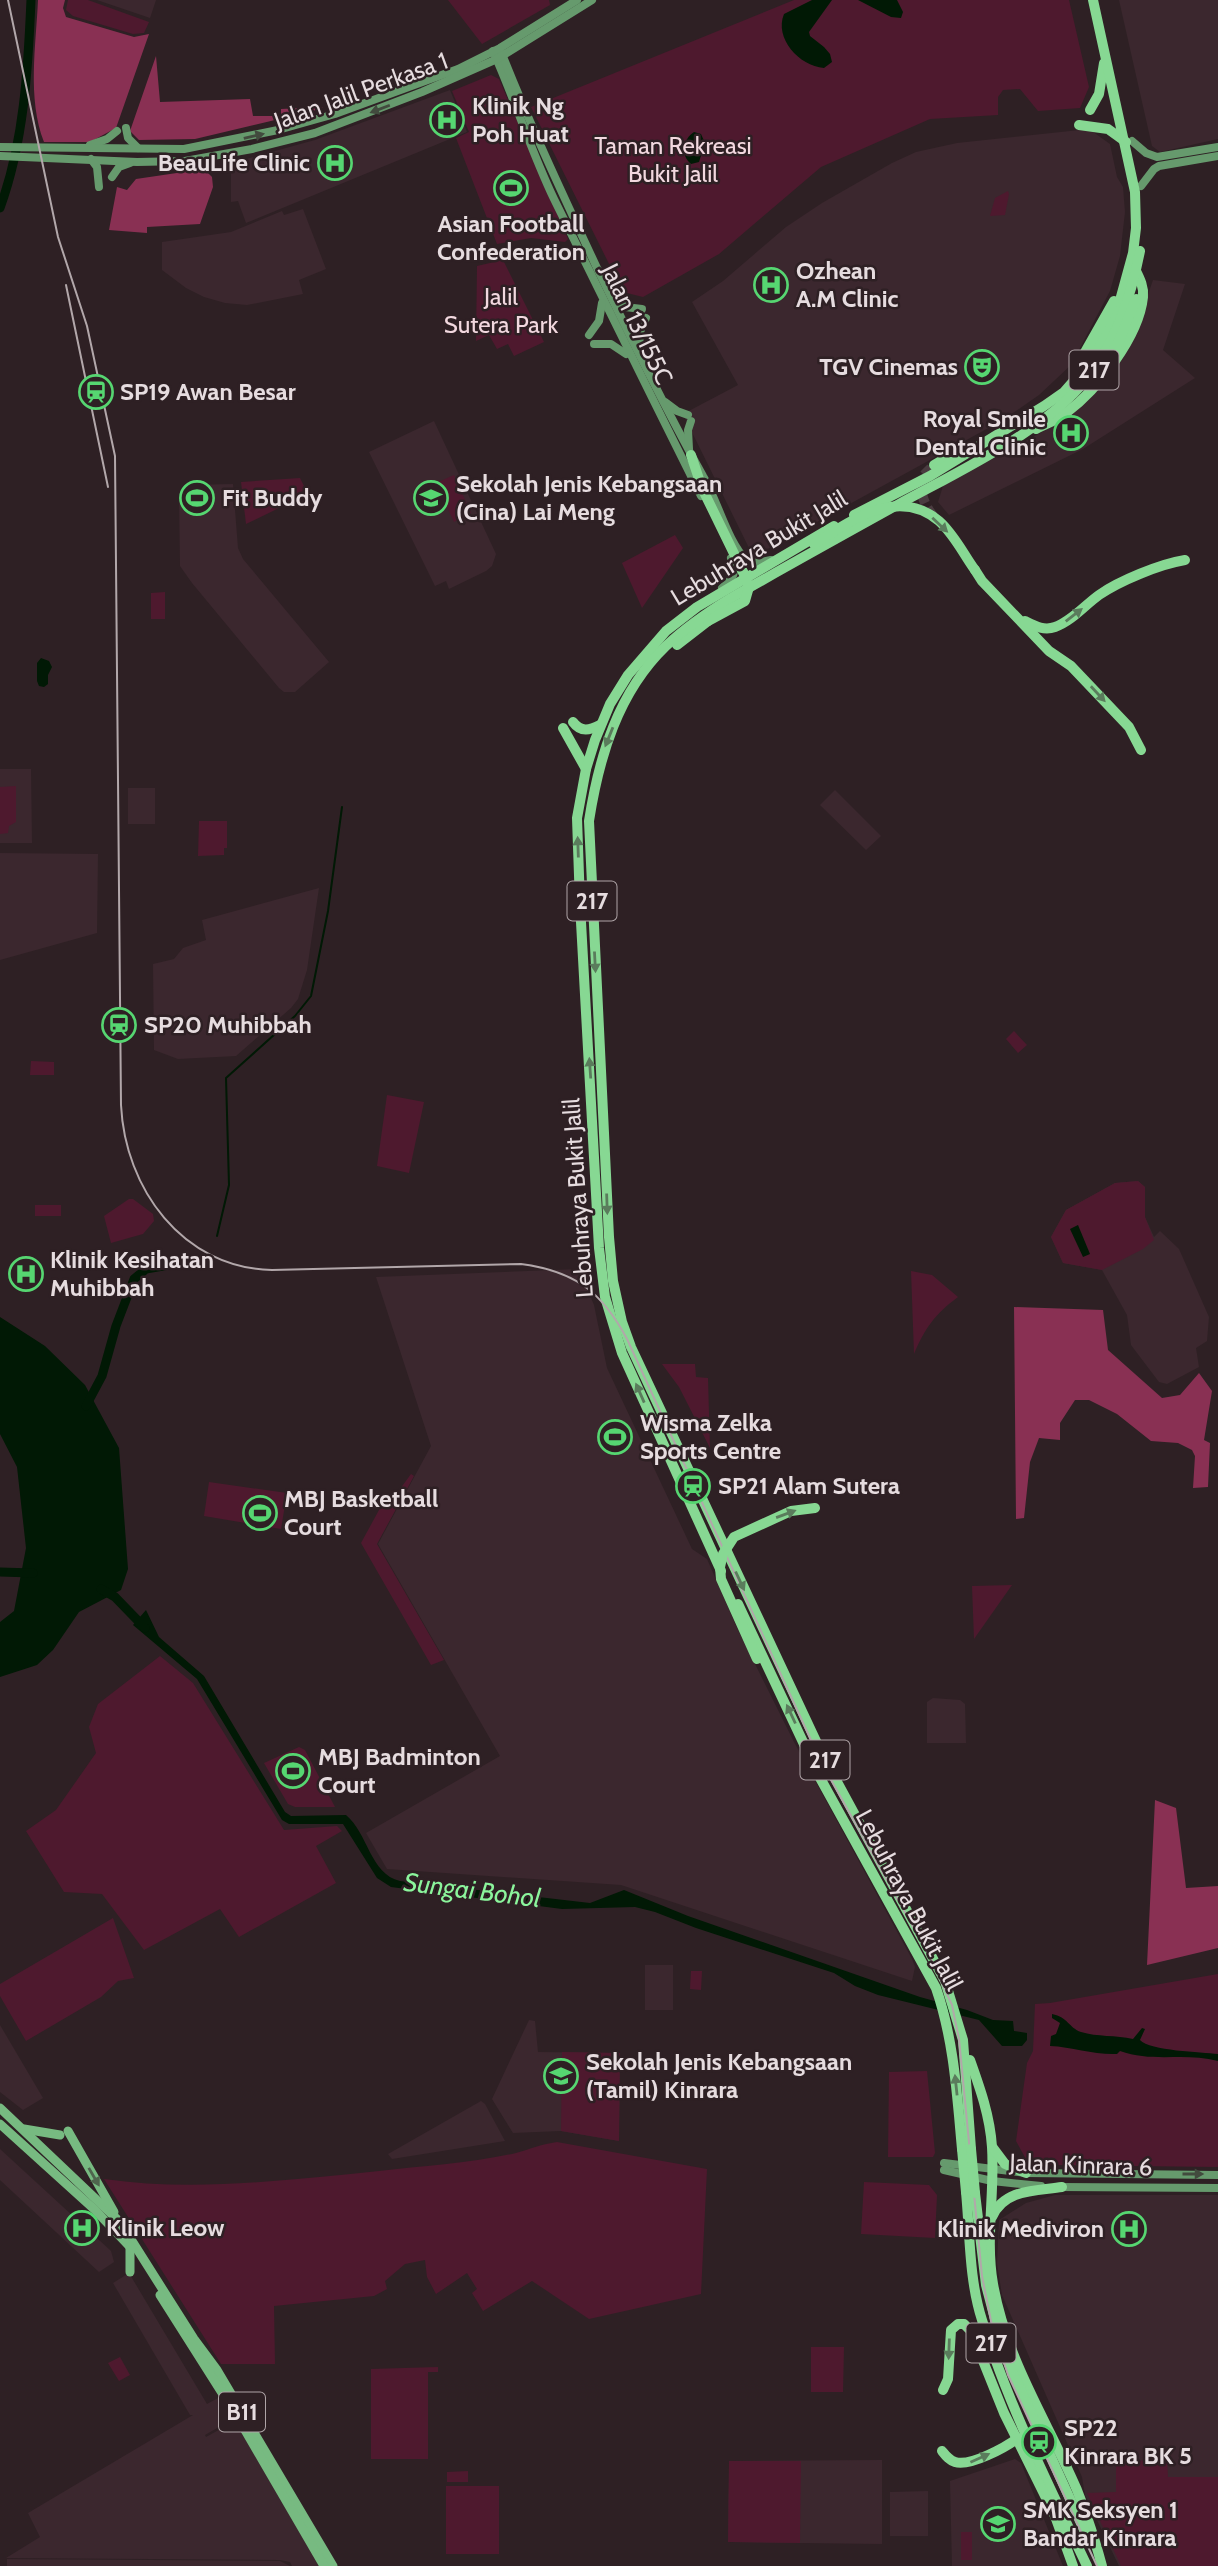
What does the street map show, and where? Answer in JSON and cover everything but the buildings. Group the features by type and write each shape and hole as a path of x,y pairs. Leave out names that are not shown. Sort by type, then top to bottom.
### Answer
{"highway":[{"path":"1086,0 1095,14"},
{"name":"Lebuhraya Bukit Jalil","path":"1098,1 1095,14 1105,61 1141,186 1142,216 1120,317 1094,370 1068,399 1011,441 950,478 731,598 686,628 651,662 622,705 603,753 589,821 609,1237 616,1298 631,1347 823,1755 852,1813 937,1963 951,1996 963,2040 975,2290 1101,2566"},
{"name":"Lebuhraya Bukit Jalil","path":"967,2149 947,2021 931,1976 820,1776 776,1685 640,1394 622,1353 605,1297 598,1248 577,818 586,769 600,725 628,675 667,629 743,577 930,476 1044,406 1063,391 1093,356 1119,304 1131,272 1136,212 1129,141 1098,1"},
{"path":"1090,110 1098,94 1105,61"},
{"path":"1079,125 1108,129 1129,141"},
{"path":"1131,272 1138,287 1136,299 1111,356 1102,366 1093,368 1087,364 1084,354 1131,272"},
{"path":"1011,441 1066,413 1112,367 1130,337 1142,305 1142,285 1131,272"},
{"path":"934,465 1032,409 1044,406"},
{"path":"651,662 708,621 746,601 749,587 702,488 691,455"},
{"path":"743,577 766,571 866,513 889,507 919,510 938,520 982,581 1049,651 1071,666 1129,727 1141,750"},
{"path":"1013,614 1036,627 1053,628 1102,593 1164,564 1185,560"},
{"path":"586,769 568,725 586,730 600,725"},
{"path":"776,1685 757,1659 720,1579 720,1567 723,1554 734,1537 791,1511 815,1508"},
{"path":"963,2040 986,2107 992,2145 989,2245 993,2284 1012,2356"},
{"path":"992,2145 1005,2164 1026,2173"},
{"path":"990,2222 997,2206 1008,2197 1062,2188"},
{"path":"987,2318 1012,2356 1076,2488 1101,2566"},
{"path":"987,2318 988,2373"},
{"name":"Lebuhraya Bukit Jalil","path":"987,2318 1017,2411 1084,2566"},
{"path":"943,2390 948,2379 951,2330 958,2324 964,2324 971,2331 1055,2516 1073,2566"},
{"path":"942,2451 956,2463 967,2463 1007,2446 1018,2438"}],"main road":[{"name":"Jalan Jalil Perkasa 1","path":"0,147 91,159 185,161 214,157 315,133 479,68 577,0"},
{"name":"Jalan Jalil Perkasa 1","path":"0,156 81,149 184,149 278,130 335,114 517,48 592,0"},
{"path":"479,68 505,72 517,48"},
{"name":"Jalan 13/155C","path":"498,53 554,199 592,278 639,355 744,559 757,564 775,559"},
{"path":"312,119 325,123 315,133"},
{"name":"Jalan 13/155C","path":"525,125 596,265 606,298 634,365 734,564 732,579 706,601"},
{"path":"81,149 107,139 122,129 138,148"},
{"path":"1129,141 1157,157 1218,147"},
{"path":"1141,186 1159,166 1218,156"},
{"path":"91,159 97,167 99,187"},
{"path":"112,177 120,167 137,162"},
{"path":"592,278 597,272 596,265"},
{"path":"589,335 598,321 606,298 625,307 642,309"},
{"path":"639,355 640,332 646,318"},
{"path":"594,344 615,345 634,365"},
{"path":"660,397 690,418 688,436 691,455"},
{"name":"B11","path":"0,2108 120,2222 194,2339 217,2370 333,2566"},
{"path":"0,2122 31,2144 41,2146 49,2163 103,2212 119,2233"},
{"name":"B11","path":"0,2122 119,2233 130,2247 237,2418 324,2566"},
{"path":"23,2128 64,2133 120,2222"},
{"name":"Jalan Kinrara 6","path":"944,2167 1062,2188 1218,2188"},
{"name":"Jalan Kinrara 6","path":"992,2175 1218,2175"},
{"path":"130,2247 130,2272"}],"shaded area":[{"path":"38,0 65,0 63,8 66,17 134,37 149,34 116,128 90,142 44,142 34,90"},
{"path":"97,0 156,0 150,18"},
{"path":"1119,0 1218,0 1218,139 1160,152 1152,146"},
{"path":"156,56 160,102 250,99 253,116 281,116 281,109 323,107 195,139 139,140 130,131"},
{"path":"450,90 467,132 246,223 238,201 231,202 231,163 315,140"},
{"path":"1089,129 1110,144 1117,177 1123,187 1125,212 1120,256 1110,291 1071,365 1039,395 1003,420 762,552 749,548 683,414 738,385 692,302 723,281 786,227 822,203 916,152 957,143"},
{"path":"204,169 212,177 213,187 200,224 147,227 147,233 109,230 117,187 127,190 136,179"},
{"path":"303,209 326,269 299,280 303,294 247,305 225,303 186,288 162,270 162,242 231,232 282,211 284,215"},
{"path":"1153,280 1185,284 1163,350 1195,378 1083,449 949,515 938,502 943,486 1064,420 1134,335"},
{"name":"Sekolah Jenis Kebangsaan (Cina) Lai Meng","path":"434,421 496,554 492,566 486,571 449,589 446,581 435,586 369,452"},
{"path":"233,484 238,548 243,559 329,662 295,692 284,692 279,688 180,566 179,494 189,485"},
{"path":"0,769 31,769 32,843 0,843"},
{"path":"128,788 155,788 155,824 128,824"},
{"path":"835,790 881,836 866,850 820,805"},
{"path":"0,853 98,854 97,933 0,960"},
{"path":"319,888 307,970 298,999 291,1008 236,1056 178,1059 154,1050 153,964 174,959 183,948 206,940 202,920"},
{"path":"1138,1181 1145,1187 1145,1217 1154,1237 1160,1231 1179,1249 1209,1317 1207,1341 1196,1348 1199,1367 1167,1384 1159,1382 1131,1345 1127,1315 1102,1270 1063,1263 1051,1237 1066,1210 1115,1183"},
{"path":"579,1269 594,1305 607,1368 692,1549 707,1559 737,1628 794,1742 912,1959 915,1967 912,1981 621,1885 387,1869 366,1833 500,1756 378,1544 431,1446 376,1277"},
{"path":"1014,1307 1103,1310 1108,1350 1162,1398 1180,1395 1199,1373 1212,1391 1204,1440 1210,1443 1208,1487 1193,1488 1195,1456 1192,1450 1178,1443 1151,1441 1117,1414 1089,1400 1075,1400 1060,1423 1060,1440 1039,1438 1030,1462 1024,1518 1016,1519"},
{"path":"933,1698 960,1700 965,1704 966,1743 927,1743 927,1702"},
{"path":"1155,1800 1176,1808 1186,1888 1218,1886 1218,1948 1147,1965"},
{"path":"645,1965 673,1965 673,2010 645,2010"},
{"name":"Sekolah Jenis Kebangsaan (Tamil) Kinrara","path":"529,2020 535,2021 538,2052 620,2053 619,2141 561,2131 513,2133 492,2099"},
{"path":"0,2025 43,2098 23,2110 0,2092"},
{"path":"481,2101 505,2141 392,2159 388,2154"},
{"path":"0,2149 111,2251 114,2262 99,2272 0,2180"},
{"path":"1055,2195 1218,2195 1218,2566 1119,2566 1085,2495 1082,2477 1002,2295 997,2264 999,2220 1026,2203"},
{"path":"129,2273 207,2404 218,2398 231,2420 205,2435 206,2437 235,2421 319,2566 292,2566 290,2562 280,2560 6,2558 40,2537 28,2513 193,2415 190,2415 113,2283"},
{"name":"SMK Seksyen 1 Bandar Kinrara","path":"1015,2459 1021,2463 1063,2566 952,2566 950,2481"},
{"path":"882,2460 882,2544 728,2542 729,2461"},
{"path":"928,2491 928,2536 890,2536 890,2492"},
{"path":"7,2559 280,2561 290,2566 7,2566"}],"green space":[{"path":"68,0 88,0 149,22 144,33 133,34 73,16 66,10"},
{"path":"448,0 549,0 550,5 482,44"},
{"name":"Taman Rekreasi Bukit Jalil","path":"794,0 1069,0 1089,87 1080,108 1038,111 1020,89 1003,90 998,97 998,115 930,119 821,167 719,254 643,297 623,292 531,107"},
{"name":"Asian Football Confederation","path":"491,75 499,79 568,239 565,242 531,238 497,244 456,138 469,132 452,91"},
{"path":"1008,191 1005,215 990,216 995,198"},
{"name":"Jalil Sutera Park","path":"503,260 544,342 514,356 508,344 497,349 489,335 476,341 477,266"},
{"path":"454,475 471,513 454,522 436,483"},
{"path":"300,478 308,494 246,524 241,482"},
{"path":"675,535 683,548 642,608 622,563"},
{"path":"165,592 165,619 151,619 151,593"},
{"path":"16,786 16,822 9,826 8,833 0,834 0,787"},
{"path":"199,821 227,821 227,848 224,848 224,855 198,856"},
{"path":"1014,1031 1027,1045 1018,1053 1006,1039"},
{"path":"31,1061 54,1062 54,1075 30,1075"},
{"path":"387,1095 424,1102 409,1173 377,1166"},
{"path":"1138,1181 1145,1187 1145,1217 1154,1240 1143,1249 1102,1270 1063,1263 1051,1237 1066,1210 1115,1183"},
{"path":"133,1199 153,1214 154,1221 143,1234 111,1243 104,1216"},
{"path":"35,1205 61,1205 61,1216 35,1216"},
{"path":"911,1271 932,1275 958,1297 932,1322 914,1354"},
{"path":"662,1364 695,1364 696,1377 708,1378 710,1448 679,1387"},
{"path":"411,1474 414,1476 377,1544 444,1660 431,1665 361,1543 385,1499 392,1500"},
{"path":"209,1482 287,1493 281,1529 204,1516"},
{"path":"1012,1585 974,1639 972,1586"},
{"path":"160,1656 193,1683 284,1830 337,1826 342,1831 316,1846 336,1883 239,1937 220,1909 144,1950 102,1894 64,1892 26,1831 56,1810 96,1753 89,1727 98,1704"},
{"path":"299,1747 305,1750 335,1807 295,1807 288,1804 264,1763"},
{"path":"113,1918 134,1978 118,1981 101,1997 26,2041 0,1996 0,1984"},
{"path":"691,1971 702,1971 701,1990 690,1989"},
{"path":"1218,1974 1218,2167 1048,2165 1027,2161 1016,2141 1027,2063 1033,2051 1035,2004"},
{"path":"562,2052 620,2053 619,2141 561,2131"},
{"path":"927,2071 935,2153 933,2157 888,2157 889,2072"},
{"path":"557,2142 707,2169 701,2294 589,2319 532,2281 483,2311 472,2293 477,2289 467,2273 436,2294 427,2277 425,2260 405,2264 385,2281 387,2289 374,2296 274,2306 275,2364 221,2364 104,2179 172,2185 276,2181 465,2162"},
{"path":"864,2182 929,2185 937,2195 935,2238 861,2234"},
{"path":"811,2347 844,2347 843,2392 811,2392"},
{"path":"120,2357 130,2375 119,2381 108,2363"},
{"path":"438,2367 438,2372 428,2372 428,2459 371,2459 371,2369"},
{"path":"1167,2460 1168,2477 1218,2477 1218,2566 1121,2566 1087,2493 1116,2492 1116,2461"},
{"path":"729,2461 801,2461 800,2543 728,2542"},
{"path":"468,2471 468,2482 447,2482 447,2472"},
{"path":"446,2486 499,2486 499,2554 446,2554"},
{"path":"961,2532 972,2532 972,2560 961,2560"}],"water":[{"path":"812,0 832,0 809,32 830,54 832,62 824,68 798,56 786,41 783,32 784,14"},
{"path":"858,0 897,0 903,12 901,18 891,17"},
{"path":"694,132 701,134 705,143 699,162 691,164 685,156 684,147"},
{"path":"41,658 49,661 52,667 48,684 44,687 39,686 37,681 37,663"},
{"path":"1078,1225 1090,1254 1083,1257 1070,1229"},
{"path":"0,1317 45,1346 85,1385 119,1448 128,1569 121,1590 79,1612 53,1650 37,1665 0,1677 0,1622 14,1611 26,1548 17,1467 0,1434"},
{"path":"146,1610 159,1637 204,1676 285,1812 291,1816 346,1815 360,1832 376,1862 390,1877 400,1881 590,1903 624,1890 688,1916 920,1997 993,2020 1013,2021 1014,2031 1027,2033 1027,2040 1022,2046 1002,2046 979,2020 878,1995 855,1986 834,1973 635,1907 562,1909 391,1887 377,1878 343,1824 289,1824 282,1820 197,1679 133,1625"},
{"path":"1052,2014 1077,2030 1093,2035 1133,2039 1142,2028 1145,2029 1140,2040 1146,2044 1165,2049 1218,2054 1218,2061 1193,2057 1132,2055 1120,2051 1117,2054 1100,2053 1050,2046 1051,2036 1056,2034 1060,2023 1052,2018"}],"waterway":[{"path":"0,208 20,132 31,0"},
{"path":"217,1236 229,1185 226,1078 295,1016 311,996 328,911 342,807"},
{"path":"86,1406 102,1376 116,1326 134,1279 146,1269 204,1259"},
{"name":"Sungai Bohol","path":"0,1572 33,1573"},
{"name":"Sungai Bohol","path":"101,1589 115,1597 145,1628"}],"tunnel":[{"path":"933,516 923,499 921,478 934,465"}],"tram line":[{"path":"8,0 58,237 87,326 115,456 121,1105 125,1136 134,1166 147,1193 164,1218 186,1239 211,1255 240,1266 272,1270 521,1264 540,1267 572,1278 597,1296 607,1308 627,1339 821,1762 931,1959 952,2005 959,2039 982,2276 992,2326 1008,2375 1097,2566"},
{"path":"66,285 108,487"}],"place":[{"name":"Klinik Ng Poh Huat","path":"447,120"},
{"name":"BeauLife Clinic","path":"335,163"},
{"name":"Asian Football Confederation","path":"511,188"},
{"name":"Ozhean A.M Clinic","path":"771,285"},
{"name":"TGV Cinemas","path":"982,367"},
{"name":"SP19 Awan Besar","path":"96,392"},
{"name":"Royal Smile Dental Clinic","path":"1071,433"},
{"name":"Fit Buddy","path":"197,498"},
{"name":"Sekolah Jenis Kebangsaan (Cina) Lai Meng","path":"431,498"},
{"name":"SP20 Muhibbah","path":"119,1025"},
{"name":"Klinik Kesihatan Muhibbah","path":"26,1274"},
{"name":"Wisma Zelka Sports Centre","path":"615,1437"},
{"name":"SP21 Alam Sutera","path":"693,1486"},
{"name":"MBJ Basketball Court","path":"260,1513"},
{"name":"MBJ Badminton Court","path":"293,1771"},
{"name":"Sekolah Jenis Kebangsaan (Tamil) Kinrara","path":"561,2076"},
{"name":"Klinik Leow","path":"82,2228"},
{"name":"Klinik Mediviron","path":"1129,2229"},
{"name":"SP22 Kinrara BK 5","path":"1039,2442"},
{"name":"SMK Seksyen 1 Bandar Kinrara","path":"998,2524"}]}
